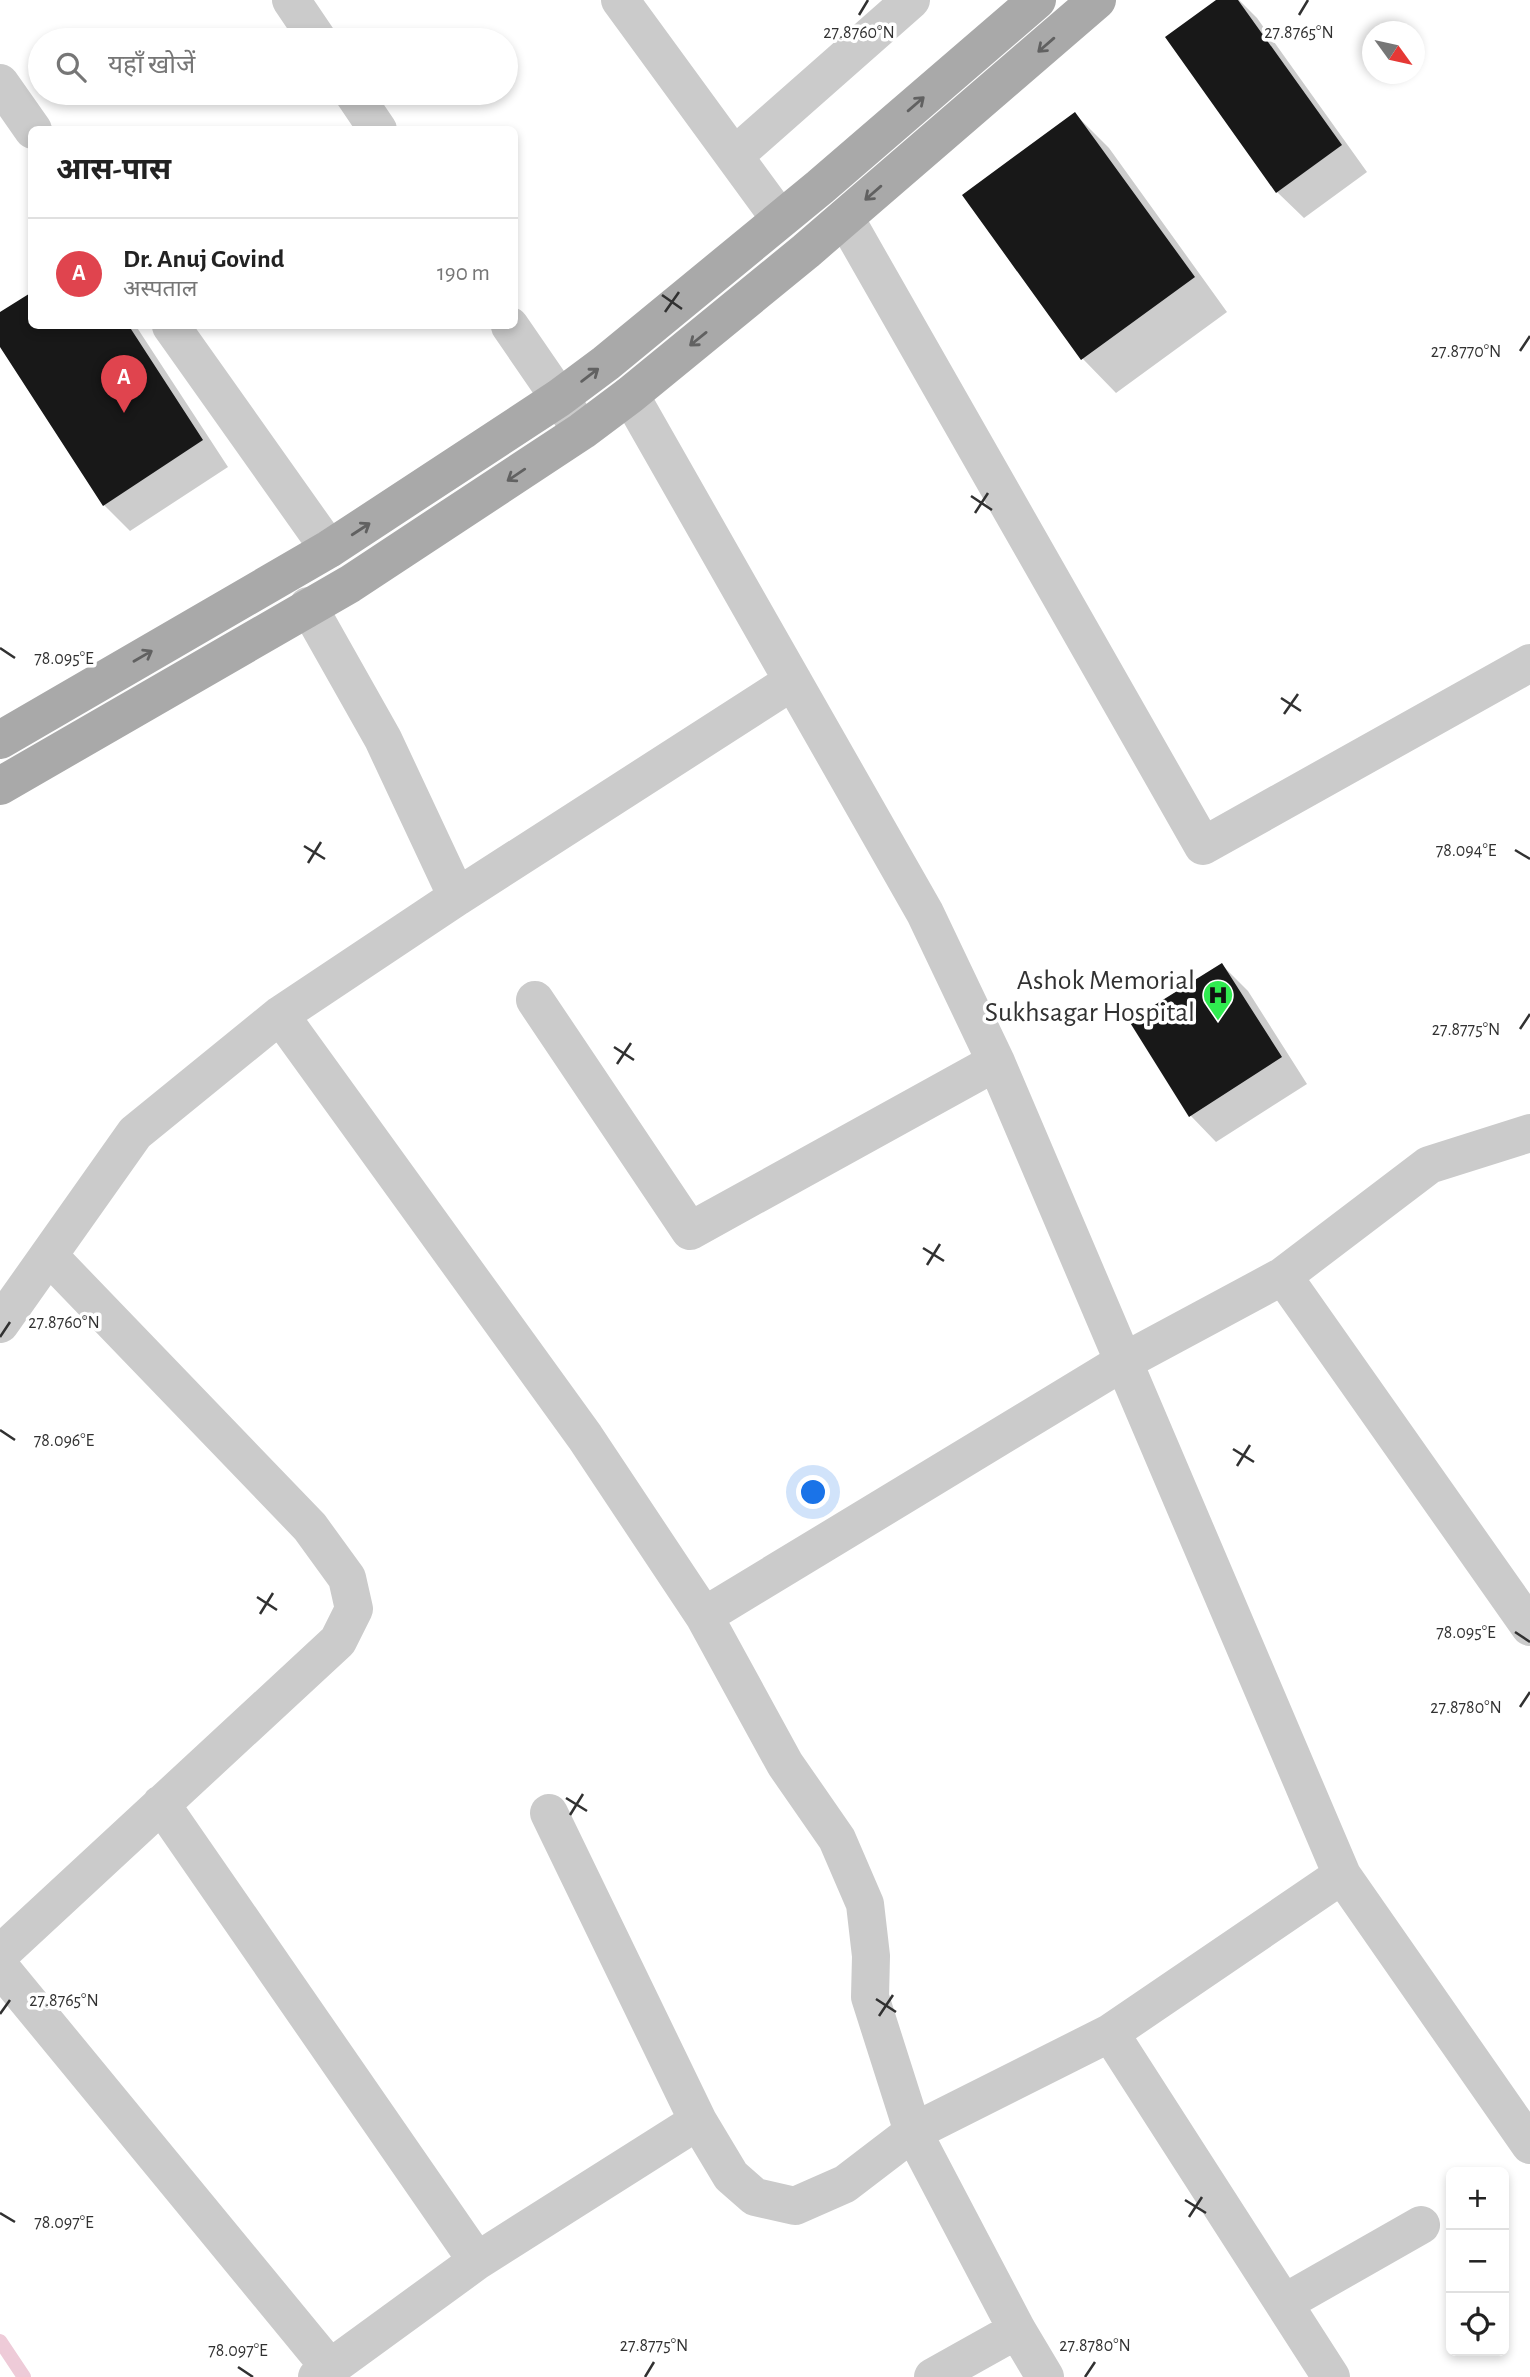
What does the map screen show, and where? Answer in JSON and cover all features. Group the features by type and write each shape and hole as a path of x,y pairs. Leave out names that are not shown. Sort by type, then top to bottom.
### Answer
{"main road":[{"path":"0,740 329,549 559,398 606,363 820,187 1037,0"},
{"path":"0,786 350,584 582,431 630,395 845,218 1097,0"},
{"path":"54,708 73,744"}],"street":[{"path":"291,0 310,28"},
{"path":"620,0 780,219"},
{"path":"734,156 911,0"},
{"path":"0,83 30,126"},
{"path":"361,105 375,126"},
{"path":"845,218 1203,846 1530,663"},
{"path":"173,329 329,549"},
{"path":"512,329 582,431"},
{"path":"630,395 925,913 996,1062 1342,1875 1530,2145"},
{"path":"308,606 383,739 457,897"},
{"path":"0,1324 135,1132 280,1015 457,897 793,681"},
{"path":"535,1000 690,1231 996,1062"},
{"path":"280,1015 585,1437 705,1616 785,1764 837,1839 865,1904 871,1956 870,1997 913,2132 1017,2330 1045,2377"},
{"path":"705,1616 1123,1362 1283,1276 1429,1165 1530,1133"},
{"path":"0,1954 338,1641 354,1609 347,1578 310,1527 49,1256"},
{"path":"1283,1276 1530,1627"},
{"path":"161,1804 477,2261"},
{"path":"549,1813 698,2121 731,2176 755,2197 795,2206 845,2184 913,2132 1110,2033 1342,1875"},
{"path":"0,1967 323,2372 477,2261 698,2121"},
{"path":"1110,2033 1331,2377"},
{"path":"1284,2303 1421,2225"},
{"path":"933,2377 1017,2330"}],"building":[{"path":"1216,0 1238,0 1342,145 1276,193 1165,37"},
{"path":"1075,112 1195,277 1081,360 962,195"},
{"path":"28,294 28,329 131,329 203,440 103,506 0,347 0,312"},
{"path":"1222,963 1282,1057 1189,1117 1129,1021"}],"waterway":[{"path":"0,2341 24,2377"}],"place":[{"name":"Dr. Anuj Govind","path":"124,413"},
{"name":"Ashok Memorial Sukhsagar Hospital","path":"1218,1022"}]}
